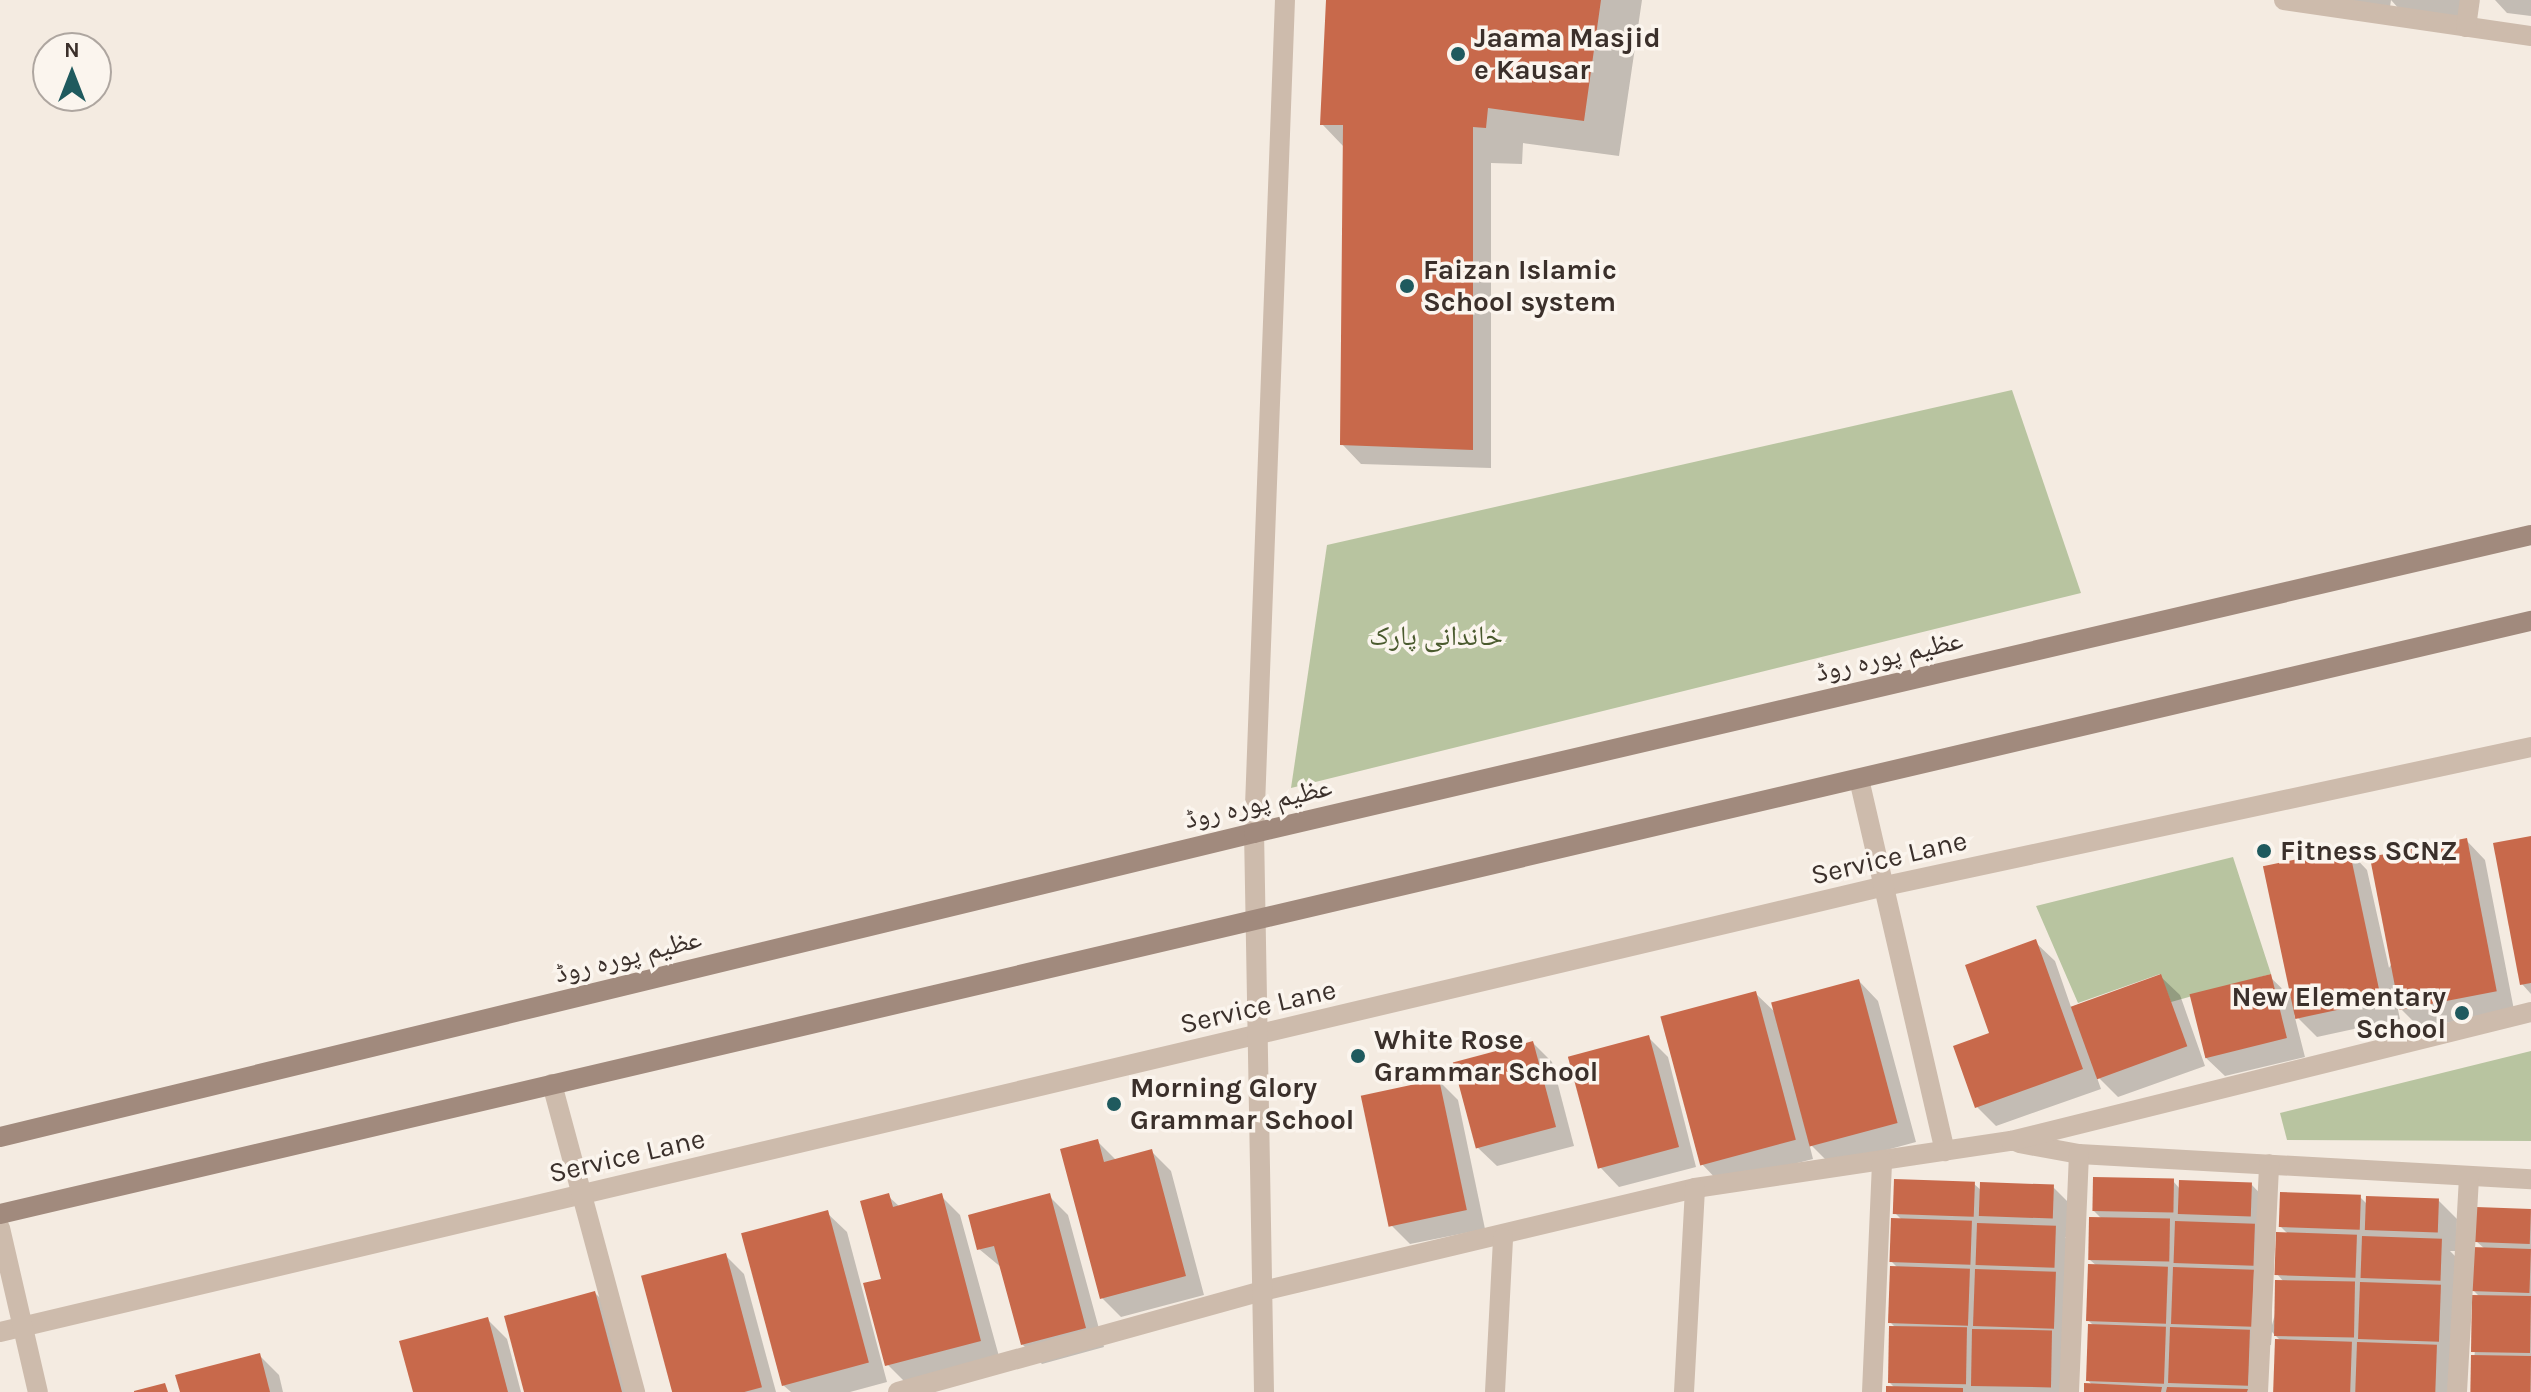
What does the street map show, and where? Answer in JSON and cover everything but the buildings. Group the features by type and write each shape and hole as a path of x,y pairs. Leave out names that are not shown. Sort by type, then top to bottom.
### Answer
{"main road":[{"name":"عظیم پورہ روڈ","path":"0,1137 1254,833 2531,535"},
{"path":"0,1214 2531,621"}],"street":[{"path":"1264,1392 1267,1290 1261,921 1254,833 1285,0"},
{"path":"2284,0 2531,36"},
{"path":"2466,27 2470,0"},
{"name":"Service Lane","path":"0,1332 1885,886 2531,747"},
{"path":"1859,779 1945,1151"},
{"path":"898,1392 1267,1290 1503,1238 1695,1188 2011,1141 2531,1012"},
{"path":"552,1084 635,1392"},
{"path":"2011,1141 2079,1154 2531,1179"},
{"path":"2069,1392 2079,1154"},
{"path":"1872,1392 1882,1160"},
{"path":"2258,1392 2269,1164"},
{"path":"2457,1392 2469,1176"},
{"path":"1684,1392 1695,1188"},
{"path":"0,1228 38,1392"},
{"path":"1495,1392 1503,1238"}],"green space":[{"name":"خاندانی پارک","path":"2012,390 2081,593 1291,788 1327,545"},
{"path":"2233,857 2271,974 2171,1002 2160,974 2078,1003 2036,906"},
{"path":"2531,1051 2531,1141 2287,1140 2280,1113"}],"place":[{"name":"Jaama Masjid e Kausar","path":"1458,54"},
{"name":"Faizan Islamic School system","path":"1407,286"},
{"name":"Fitness SCNZ","path":"2264,851"},
{"name":"New Elementary School","path":"2462,1013"},
{"name":"White Rose Grammar School","path":"1358,1056"},
{"name":"Morning Glory Grammar School","path":"1114,1104"}]}
